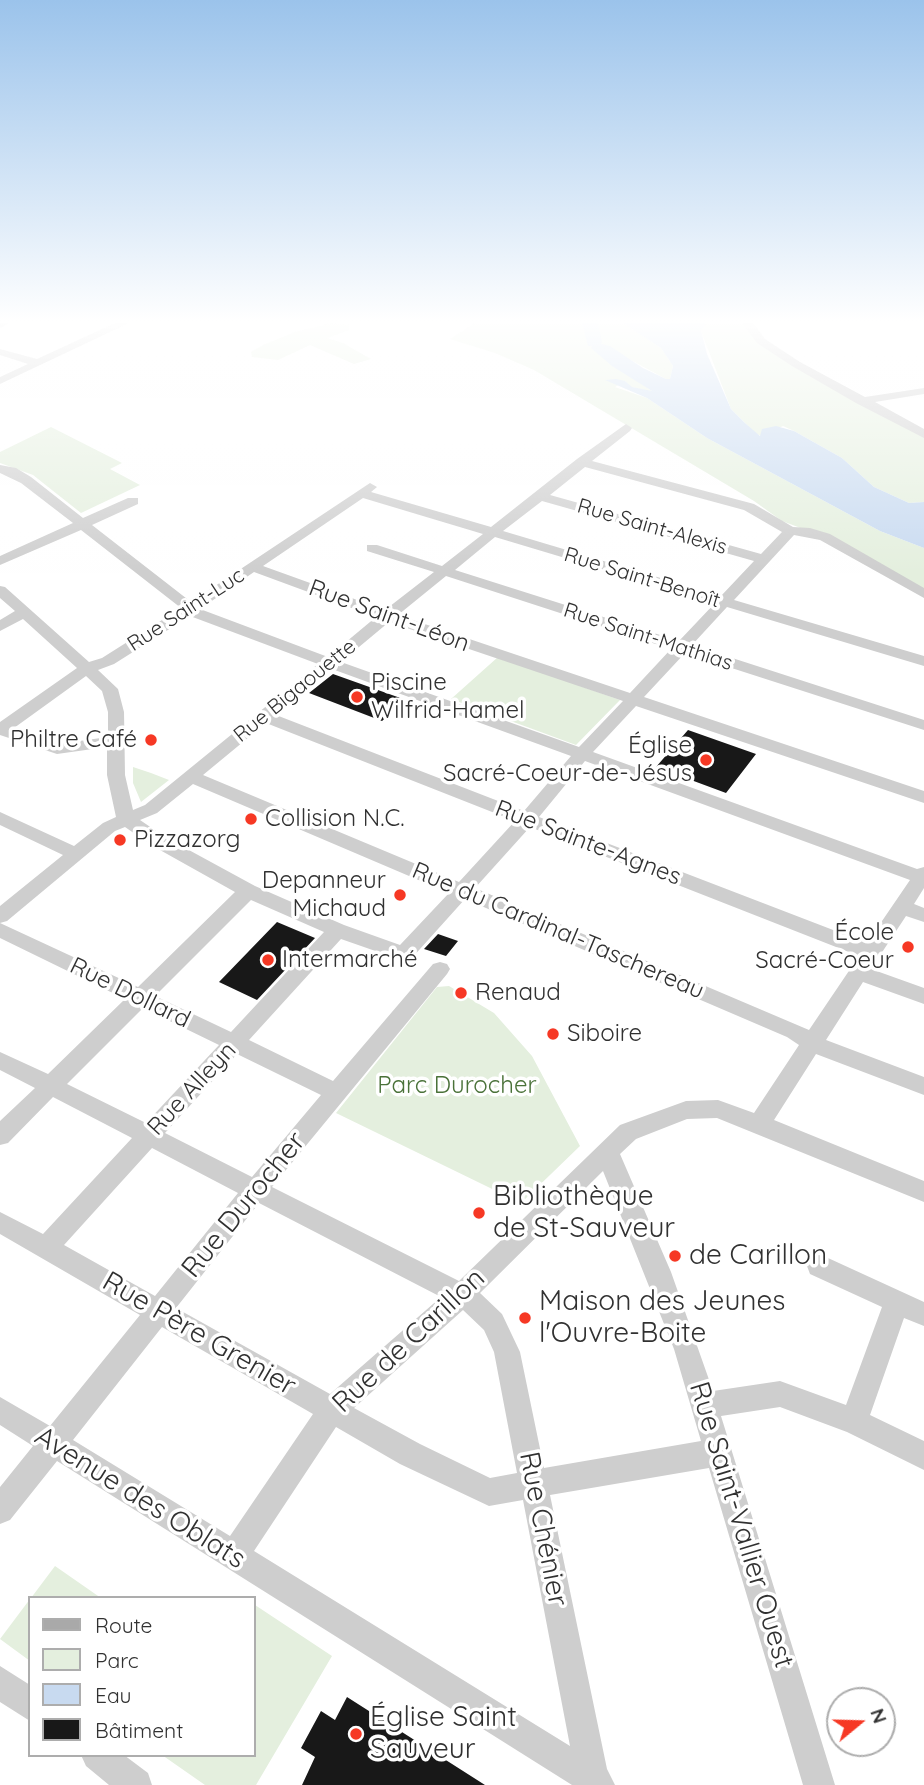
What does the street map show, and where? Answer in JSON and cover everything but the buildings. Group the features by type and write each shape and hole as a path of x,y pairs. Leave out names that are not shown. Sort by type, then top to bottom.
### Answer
{"street":[{"path":"870,406 924,434"},
{"name":"Rue Bigaouette","path":"0,916 109,827 151,809 444,570 626,428"},
{"path":"581,462 749,507 790,531 810,532 825,537 924,594"},
{"path":"0,469 11,471 26,480 200,615 923,875 759,1125"},
{"name":"Rue Saint-Benoît","path":"365,490 494,533 924,661"},
{"name":"Rue Saint-Luc","path":"1,729 87,668 108,661 190,609 365,490"},
{"name":"Rue Saint-Alexis","path":"540,496 764,559"},
{"path":"0,561 133,501"},
{"path":"0,590 110,690 116,712 117,775 126,819 158,841 248,891 337,930 404,954 633,699 726,603 790,531"},
{"name":"Rue Saint-Mathias","path":"372,548 924,725"},
{"name":"Rue Saint-Léon","path":"253,567 387,616 924,797"},
{"path":"0,625 24,612"},
{"name":"Rue Sainte-Agnes","path":"265,717 872,953"},
{"path":"1,729 57,749 118,741"},
{"name":"Rue du Cardinal-Taschereau","path":"190,776 796,1031 813,1044 924,1086"},
{"path":"0,818 74,853"},
{"path":"0,1136 248,891"},
{"path":"902,907 924,915"},
{"name":"Rue Dollard","path":"0,930 336,1092"},
{"name":"Rue Alleyn","path":"46,1248 337,930"},
{"name":"Rue Durocher","path":"0,1510 254,1191 440,969"},
{"path":"860,973 924,996"},
{"name":"Rue Chénier","path":"0,1060 462,1295 478,1306 502,1335 598,1782"},
{"name":"Rue de Carillon","path":"233,1556 332,1410 462,1295 628,1132 686,1110 718,1109 924,1192"},
{"name":"Rue Saint-Vallier Ouest","path":"607,1152 659,1272 705,1405 819,1785"},
{"name":"Rue Père Grenier","path":"0,1222 411,1454 489,1492 719,1452"},
{"path":"819,1266 924,1314"},
{"path":"854,1421 897,1302"},
{"path":"705,1405 780,1394 854,1421 924,1455"},
{"name":"Avenue des Oblats","path":"0,1410 598,1782"},
{"path":"0,1682 28,1703"},
{"path":"100,1757 136,1785"}],"green space":[{"path":"595,406 659,406 707,438 880,531 924,548 924,591 806,530 782,521 754,501"},
{"path":"730,406 875,406 924,434 924,502 909,503 874,487 842,458 783,426 761,436"},
{"path":"51,427 122,463 110,469 140,485 81,513 33,475 0,463 0,452"},
{"path":"498,657 620,700 576,745 451,699"},
{"path":"133,767 169,780 141,802 133,783"},
{"name":"Parc Durocher","path":"449,986 494,1013 532,1056 580,1146 521,1203 336,1113 437,987"},
{"path":"55,1566 98,1596 32,1596"},
{"path":"28,1602 28,1660 0,1639"},
{"path":"256,1606 332,1656 256,1785 205,1785 165,1757 256,1757"}],"water":[{"path":"659,406 730,406 760,436 762,429 776,426 794,431 842,458 874,487 909,503 924,502 924,548 880,531 707,438"}],"place":[{"name":"Piscine Wilfrid-Hamel","path":"357,697"},
{"name":"Philtre Café","path":"151,740"},
{"name":"Église Sacré-Coeur-de-Jésus","path":"706,760"},
{"name":"Collision N.C.","path":"251,819"},
{"name":"Pizzazorg","path":"120,840"},
{"name":"Depanneur Michaud","path":"400,895"},
{"name":"École Sacré-Coeur","path":"908,947"},
{"name":"Intermarché","path":"268,960"},
{"name":"Renaud","path":"461,993"},
{"name":"Siboire","path":"553,1034"},
{"name":"Bibliothèque de St-Sauveur","path":"479,1213"},
{"name":"de Carillon","path":"675,1256"},
{"name":"Maison des Jeunes l'Ouvre-Boite","path":"525,1318"},
{"name":"Église Saint Sauveur","path":"356,1734"}]}
